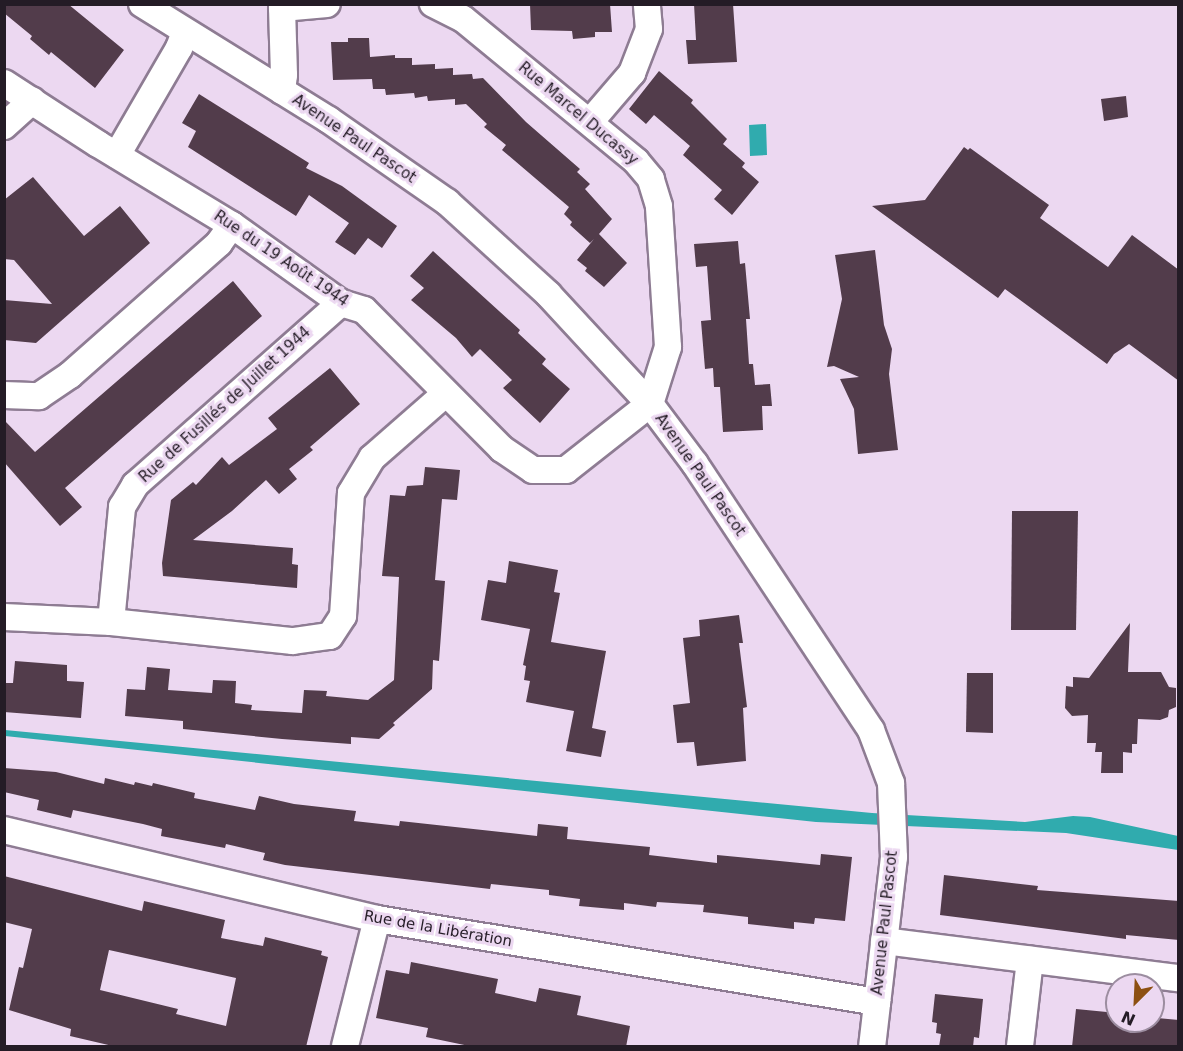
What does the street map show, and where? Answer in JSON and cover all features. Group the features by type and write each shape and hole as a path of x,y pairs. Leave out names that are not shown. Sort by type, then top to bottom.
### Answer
{"street":[{"name":"Avenue Paul Pascot","path":"142,4 282,91 447,202 548,294 650,404 695,464 871,730 891,783 894,857 872,1047"},
{"path":"282,91 284,75 282,6 327,4"},
{"name":"Rue Marcel Ducassy","path":"433,4 463,20 590,122 651,179 659,206 668,348 650,404"},
{"path":"590,122 632,73 649,29 647,4"},
{"path":"117,155 179,48 185,32"},
{"name":"Rue du 19 Août 1944","path":"4,83 232,225 341,303 364,310 502,449 533,470 566,470 650,404"},
{"path":"4,126 32,102"},
{"path":"4,395 39,396 70,375 219,243 232,225"},
{"name":"Rue de Fusillés de Juillet 1944","path":"111,622 122,507 135,485 341,303"},
{"path":"4,617 111,622 293,641 330,636 344,616 351,493 372,458 445,394"},
{"name":"Rue de la Libération","path":"4,830 377,919 877,1002"},
{"path":"345,1047 377,919"},
{"path":"884,941 1179,978"},
{"path":"1020,1047 1030,960"}],"shaded area":[{"path":"766,124 767,155 750,156 749,125"},
{"path":"5,730 872,813 1025,822 1073,816 1090,817 1178,836 1178,850 1066,833 816,822 5,736"}],"building":[{"path":"4,4 68,4 124,50 95,88 51,52 49,55 30,39 32,36 4,13"},
{"path":"530,4 610,4 612,32 595,32 595,37 573,39 572,31 531,30"},
{"path":"694,4 733,4 737,62 688,64 686,40 696,40"},
{"path":"348,38 369,38 370,57 395,55 395,58 412,58 412,65 435,64 435,69 453,68 453,75 472,74 473,79 483,78 526,122 580,169 577,172 590,184 585,189 612,219 599,234 627,263 604,287 585,271 587,268 577,260 594,239 590,243 570,225 572,222 564,214 569,207 502,150 506,145 484,127 487,124 466,104 455,105 455,99 428,101 427,96 415,98 414,93 386,95 385,89 373,89 372,79 333,80 331,42 348,42"},
{"path":"659,71 693,100 691,103 727,139 723,144 745,163 742,167 759,182 732,215 714,199 722,190 683,155 690,146 654,115 646,124 629,109"},
{"path":"199,94 309,163 306,168 342,186 397,226 382,248 368,238 355,255 335,242 349,223 309,195 296,216 188,147 196,131 182,123"},
{"path":"1126,96 1128,117 1104,121 1101,99"},
{"path":"964,147 968,150 970,148 1049,205 1040,218 1108,267 1132,235 1179,270 1179,381 1129,344 1114,354 1107,364 1005,289 998,298 872,206 925,200"},
{"path":"33,177 84,236 120,206 150,243 36,343 4,340 4,300 52,304 14,260 4,259 4,200"},
{"path":"738,241 740,264 745,263 750,319 746,319 749,364 753,364 755,385 770,384 772,406 762,406 763,430 723,432 720,387 714,387 713,368 705,369 701,321 711,320 707,266 696,267 694,244"},
{"path":"875,250 884,325 892,349 889,374 898,450 858,454 854,409 840,379 859,377 834,366 827,367 842,299 835,255"},
{"path":"433,251 520,330 518,333 546,359 542,364 570,389 540,423 503,388 512,380 480,349 472,357 456,338 411,300 424,288 410,276"},
{"path":"233,281 262,316 65,488 82,507 60,526 4,462 4,420 35,452"},
{"path":"330,368 360,404 310,447 313,450 289,469 297,479 279,494 266,480 232,511 193,540 293,548 292,564 298,565 297,588 163,576 162,563 171,500 193,482 196,485 222,457 229,465 277,429 268,418"},
{"path":"425,467 460,470 457,500 442,499 435,580 445,581 439,661 433,660 432,689 393,723 395,725 379,739 351,737 351,744 282,739 183,729 183,721 125,716 127,689 145,690 147,667 170,669 168,690 212,693 213,680 236,681 235,703 252,705 251,710 302,713 304,690 327,691 326,696 368,700 394,680 399,577 382,576 390,495 405,496 407,486 423,485"},
{"path":"1012,511 1078,511 1076,630 1011,630"},
{"path":"509,561 558,570 554,592 560,593 551,642 606,651 592,728 606,731 601,757 566,751 574,711 526,702 530,681 524,680 526,666 523,665 530,629 481,620 488,580 506,583"},
{"path":"739,615 743,643 739,643 747,707 743,708 746,761 697,766 694,742 677,743 673,705 690,703 683,638 700,636 699,620"},
{"path":"1130,623 1128,672 1161,672 1169,687 1176,688 1176,707 1169,710 1168,717 1160,720 1138,719 1137,744 1132,744 1132,753 1123,752 1123,773 1101,773 1102,752 1095,752 1096,743 1087,743 1088,715 1072,716 1065,708 1066,686 1073,687 1073,677 1089,678"},
{"path":"15,661 67,665 67,681 84,682 81,718 4,712 4,683 13,683"},
{"path":"967,673 993,673 993,733 966,732"},
{"path":"4,768 56,772 104,784 105,778 134,785 135,782 152,786 153,783 195,793 194,798 255,810 259,796 294,804 356,811 354,821 399,826 400,821 537,836 538,824 568,827 567,839 650,847 649,855 717,863 717,855 820,865 821,854 852,857 845,921 815,918 814,924 794,922 794,929 748,924 748,917 703,912 704,905 657,902 656,907 624,903 624,910 579,906 580,899 549,895 549,890 491,884 490,889 285,865 263,860 265,853 226,844 225,848 161,836 162,829 143,824 73,810 71,818 37,810 39,800 4,792"},
{"path":"944,875 1038,886 1037,890 1179,901 1179,940 1126,935 1126,939 940,915"},
{"path":"4,876 142,911 144,901 225,920 221,938 263,946 265,937 322,951 321,955 328,957 306,1047 117,1047 70,1036 71,1029 9,1010 19,967 23,968 32,929 4,922","holes":["109,950 236,978 226,1026 176,1014 178,1009 100,990"]},
{"path":"411,962 498,979 495,993 536,1002 539,988 581,996 577,1015 630,1026 626,1047 474,1047 426,1037 428,1028 376,1018 386,970 409,974"},
{"path":"935,994 983,999 979,1038 974,1037 973,1047 939,1047 941,1034 936,1033 937,1023 932,1022"},
{"path":"1076,1009 1105,1012 1105,1033 1165,1033 1165,1019 1179,1020 1179,1047 1072,1047"}]}
